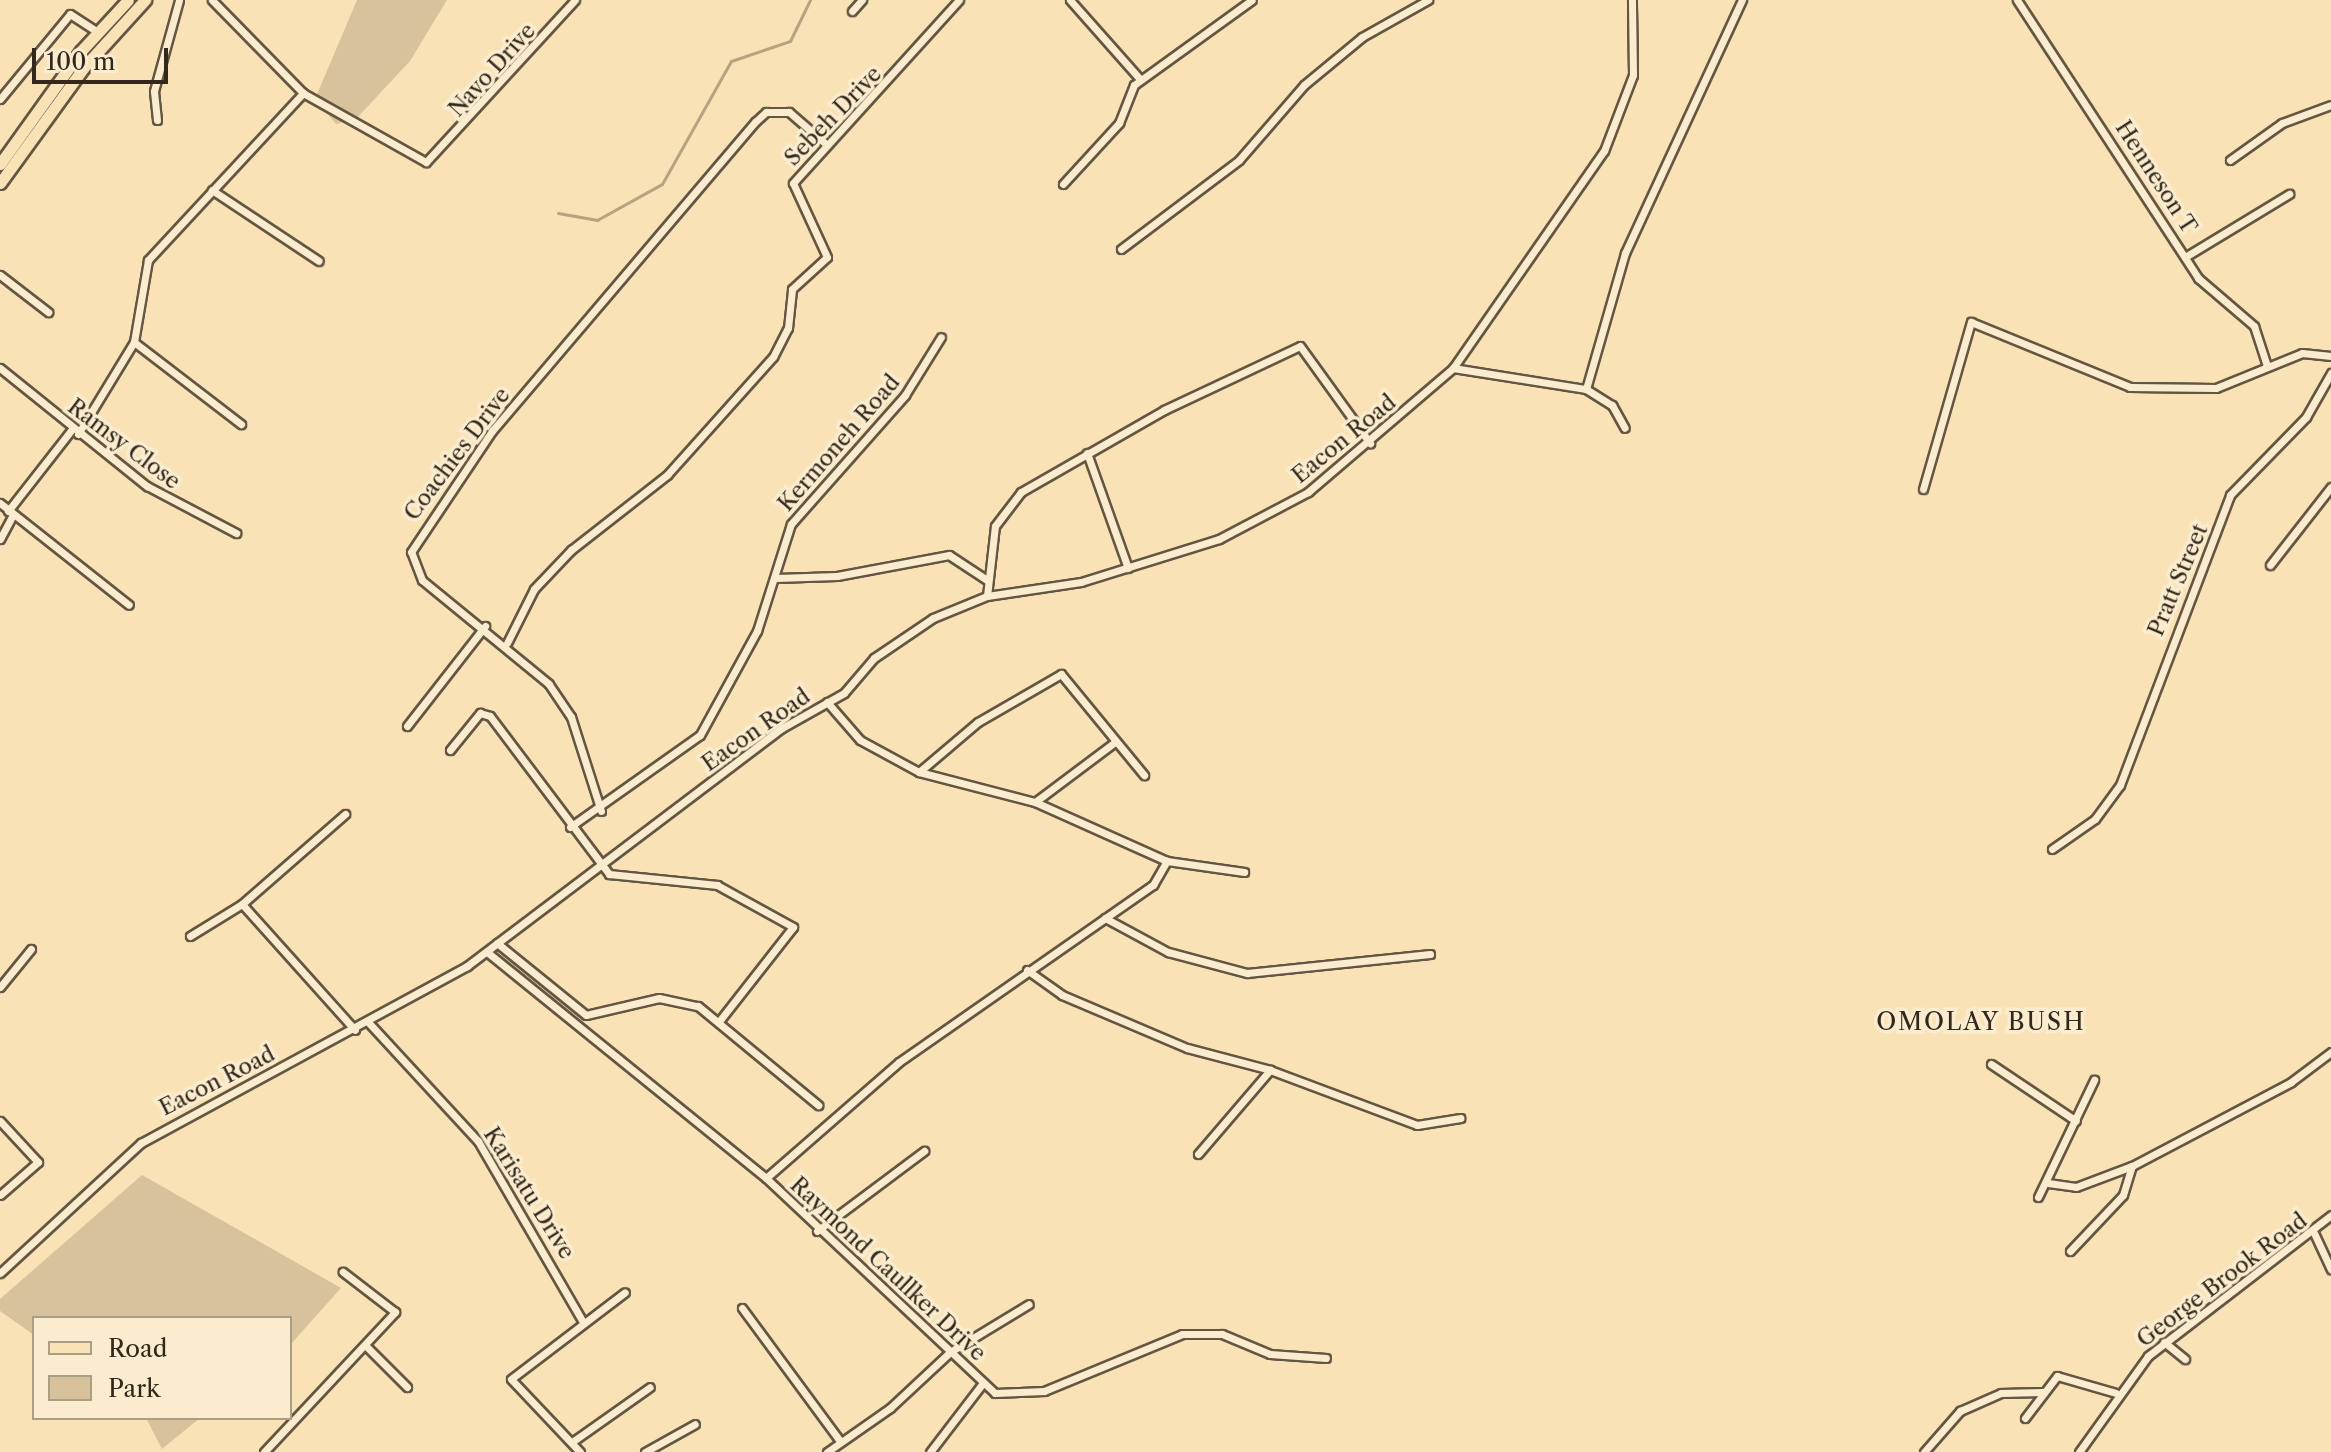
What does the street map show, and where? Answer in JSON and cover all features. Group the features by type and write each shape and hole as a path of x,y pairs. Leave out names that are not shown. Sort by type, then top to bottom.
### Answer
{"main road":[{"path":"0,183 19,148 98,32 128,0"},
{"path":"0,164 19,148 84,67 145,0"}],"street":[{"path":"157,120 154,91 179,0"},
{"path":"0,539 10,514 75,432 134,342 148,260 303,93 212,0"},
{"name":"Navo Drive","path":"303,93 431,161 575,0"},
{"path":"852,11 862,0"},
{"name":"Sebeh Drive","path":"507,643 524,604 571,550 651,489 773,357 788,328 792,289 825,262 792,188 826,144 904,69 959,0"},
{"path":"1070,0 1140,79"},
{"path":"1063,184 1113,131 1140,79 1252,0"},
{"path":"1121,249 1239,160 1304,85 1362,37 1428,0"},
{"name":"Eacon Road","path":"0,1273 152,1136 355,1030 487,952 599,862 827,702 905,636 987,596 1128,568 1250,528 1370,443 1453,368 1617,130 1637,43 1632,0"},
{"path":"1586,389 1632,236 1742,0"},
{"name":"Henneson T","path":"2017,0 2185,257 2216,299 2254,326 2267,366"},
{"path":"0,99 70,14 98,32"},
{"path":"2230,160 2282,123 2331,105"},
{"name":"Coachies Drive","path":"601,811 571,717 507,643 422,580 411,552 416,540 492,431 766,112 799,117 826,144"},
{"path":"212,190 319,261"},
{"path":"2185,257 2289,194"},
{"path":"0,275 48,312"},
{"path":"1923,489 1971,322 2065,355 2096,379 2130,387 2216,388 2309,352 2331,356"},
{"name":"Kermoneh Road","path":"570,827 601,811 700,735 751,647 776,578 791,524 905,395 941,337"},
{"path":"134,342 241,424"},
{"path":"987,596 995,526 1007,507 1087,453 1300,346 1370,443"},
{"name":"Ramsy Close","path":"0,368 75,432 174,504 236,533"},
{"path":"1453,368 1586,389 1612,405 1625,428"},
{"name":"Pratt Street","path":"2052,849 2095,819 2116,792 2230,495 2300,424 2331,373"},
{"path":"1087,453 1128,568"},
{"path":"2270,565 2331,487"},
{"path":"0,503 10,514 129,605"},
{"path":"776,578 837,576 949,555 987,580"},
{"path":"407,726 485,626"},
{"path":"919,772 978,722 1061,674 1144,775"},
{"path":"827,702 860,740 919,772 1035,802 1167,861 1244,872"},
{"path":"450,750 480,713 490,716 570,827 614,876 728,888 793,927 720,1020"},
{"path":"1035,802 1115,742"},
{"path":"190,936 242,904 345,814"},
{"path":"766,1178 899,1062 1153,885 1167,861"},
{"path":"242,904 355,1030"},
{"path":"1105,918 1201,964 1247,973 1430,954"},
{"path":"497,943 586,1015 659,998 698,1006 720,1020 818,1105"},
{"path":"0,987 31,949"},
{"name":"Raymond Caullker Drive","path":"487,952 766,1178 817,1231 983,1383 1006,1396 1031,1394 1156,1341 1202,1333 1270,1354 1326,1358"},
{"path":"1027,970 1062,995 1187,1048 1270,1070 1417,1125 1460,1118"},
{"name":"Karisatu Drive","path":"368,1022 478,1141 583,1322"},
{"path":"2048,1183 2076,1187 2132,1166 2291,1082 2331,1052"},
{"path":"1991,1064 2076,1121"},
{"path":"1198,1154 1270,1070"},
{"path":"2038,1197 2048,1183 2094,1080"},
{"path":"0,1121 38,1162 0,1195"},
{"path":"817,1231 924,1151"},
{"path":"2070,1251 2123,1195 2132,1166"},
{"name":"George Brook Road","path":"2079,1452 2116,1393 2164,1342 2314,1233 2331,1215"},
{"path":"2326,1223 2331,1233"},
{"path":"2314,1233 2331,1269"},
{"path":"264,1452 366,1346 395,1310 343,1272"},
{"path":"580,1452 511,1379 625,1292"},
{"path":"827,1452 890,1408 950,1352 1029,1304"},
{"path":"742,1308 840,1441"},
{"path":"2164,1342 2185,1359"},
{"path":"366,1346 407,1387"},
{"path":"2025,1418 2057,1376 2116,1393"},
{"path":"930,1452 983,1383"},
{"path":"572,1442 650,1387"},
{"path":"1924,1452 1960,1411 2001,1393 2042,1392"},
{"path":"645,1452 695,1424"}],"green space":[{"path":"357,0 447,0 410,61 356,119 336,124 315,99"},
{"path":"142,1175 341,1288 292,1343 292,1316 32,1316 32,1334 0,1311 0,1299"},
{"path":"147,1420 198,1420 162,1449"}],"waterway":[{"path":"558,213 597,220 662,184 731,61 790,41 810,0"}],"district":[{"name":"OMOLAY BUSH","path":"1981,1022"}]}
